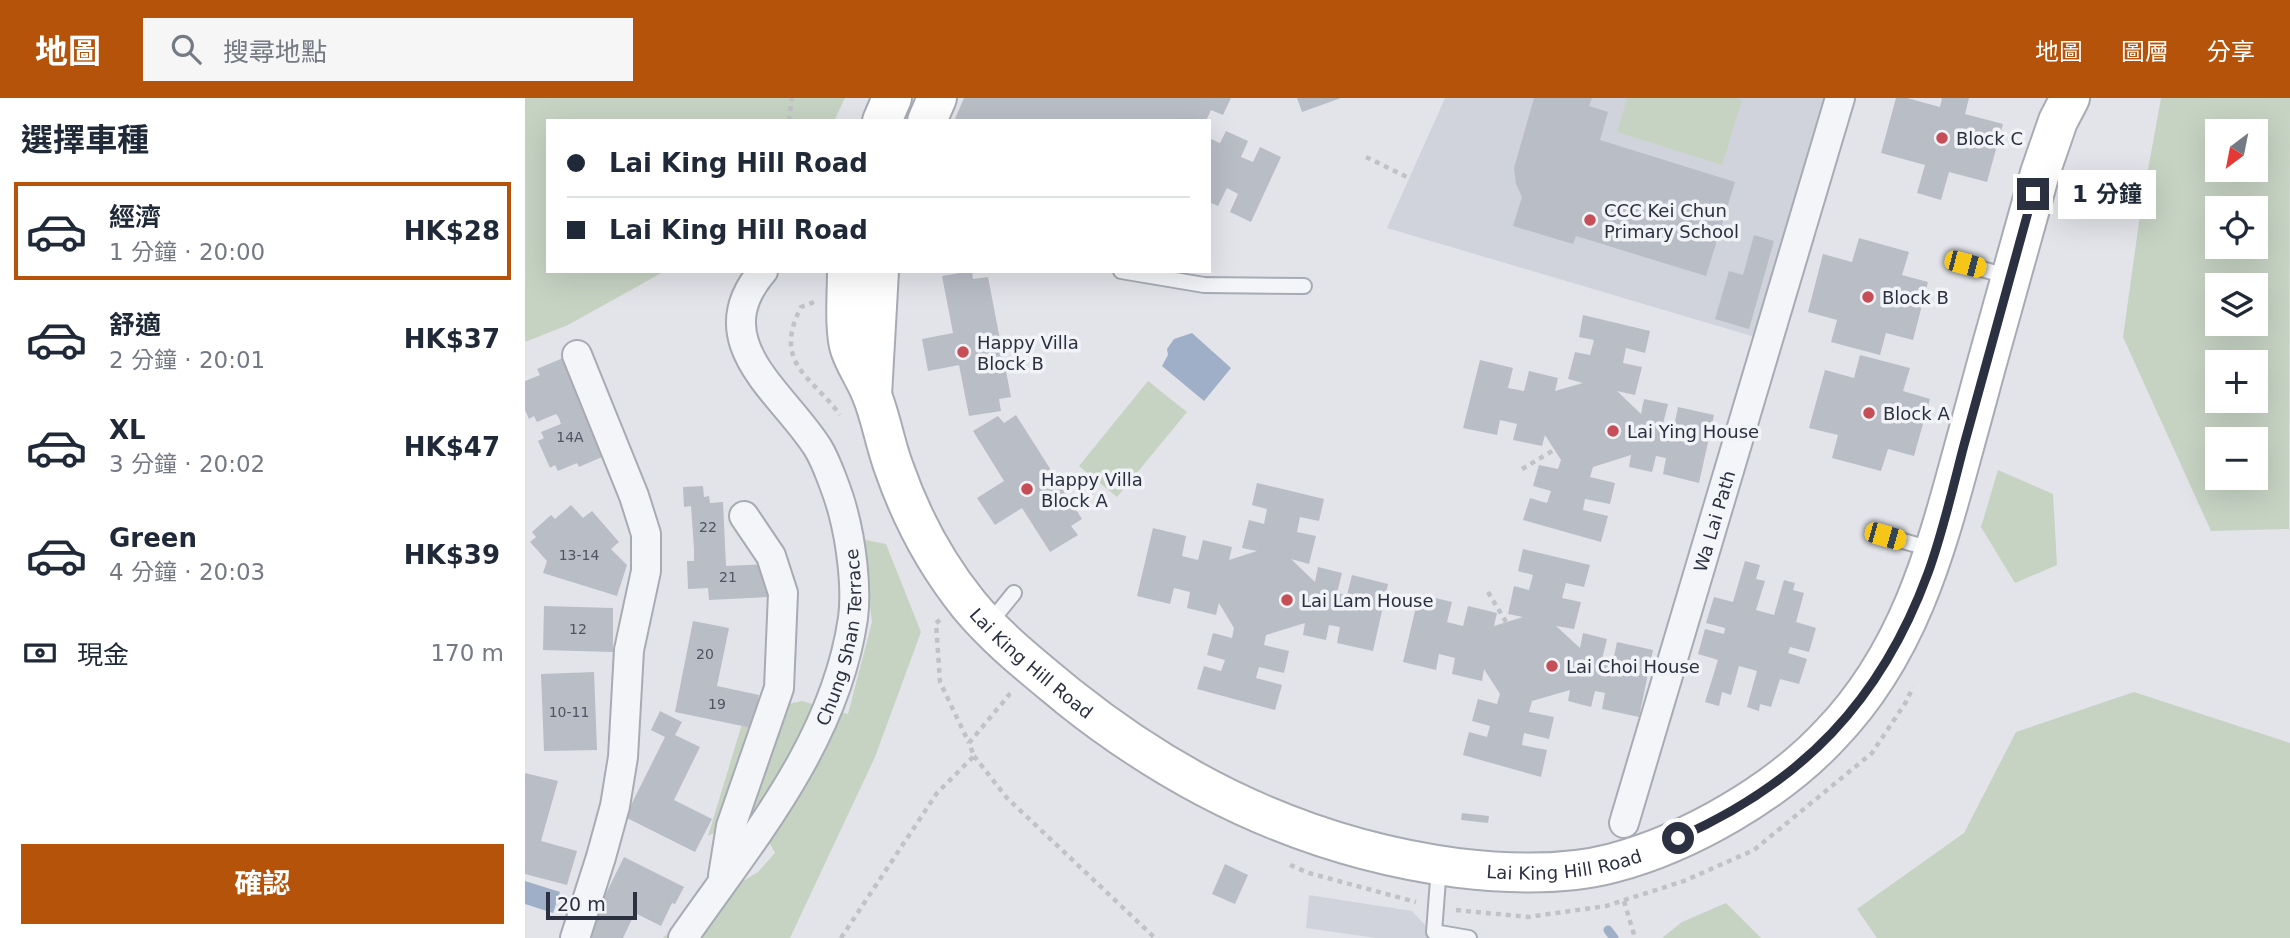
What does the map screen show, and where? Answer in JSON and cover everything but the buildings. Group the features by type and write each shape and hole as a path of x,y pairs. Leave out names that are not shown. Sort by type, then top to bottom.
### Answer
{"main road":[{"path":"883,119 892,98"},
{"path":"928,119 937,98"},
{"name":"Lai King Hill Road","path":"847,273 848,346 857,406 892,464 932,552 966,601 1010,649 1102,723 1194,783 1240,805 1346,846 1487,872 1548,873 1618,844 1657,848 1719,820 1768,788 1828,739 1862,699 1897,646 1929,572 2039,173 2070,98"},
{"name":"Lai King Hill Road","path":"857,406 879,273"}],"street":[{"name":"Wa Lai Path","path":"1618,844 1840,98"},
{"name":"Chung Shan Terrace","path":"683,938 758,834 791,782 822,722 844,660 853,615 852,568 843,511 819,449 772,392 754,365 741,334 741,306 762,273"},
{"path":"575,938 614,806 623,757 629,650 646,571 646,534 634,496 577,355"},
{"name":"Chung Shan Terrace","path":"722,882 731,826 779,688 783,593 771,556 744,516"}],"lane":[{"path":"1965,264 2011,277"},
{"path":"1133,273 1204,285 1304,286"},
{"path":"1189,273 1204,285"},
{"path":"1885,536 1935,550"},
{"path":"987,626 1014,593"},
{"path":"1439,865 1434,932 1469,938"}],"path":[{"path":"789,119 792,98"},
{"path":"1366,157 1409,178"},
{"path":"818,300 800,307 792,325 790,342 796,362 806,377 857,406"},
{"path":"1522,469 1554,450"},
{"path":"1489,592 1506,622"},
{"path":"936,609 942,619 936,623 940,682 974,756 1007,799 1154,938"},
{"path":"1286,863 1309,873 1436,906 1528,918 1624,901 1684,881 1754,850 1872,753 1906,702 1917,678"},
{"path":"969,743 1009,695 999,686"},
{"path":"841,938 937,793 974,756"},
{"path":"1624,901 1635,938"}],"shaded area":[{"name":"CCC Kei Chun Primary School","path":"1445,98 1826,98 1755,337 1387,228"},
{"path":"1309,895 1412,911 1437,938 1376,938 1306,928"}],"green space":[{"path":"525,98 845,98 835,119 546,119 546,273 661,273 568,325 525,342"},
{"path":"1627,98 1742,100 1722,165 1617,132"},
{"path":"2161,98 2290,98 2289,529 2211,531 2123,337 2141,208"},
{"path":"1148,381 1187,412 1117,497 1079,466"},
{"path":"1998,470 2053,494 2057,565 2015,583 1981,527"},
{"path":"861,539 886,544 921,632 875,757 790,938 663,938 684,917 758,872 775,853 753,813 708,836 745,714 802,701 848,714 872,622"},
{"path":"2134,692 2290,743 2290,938 1877,938 1857,909 1964,833 2016,732"},
{"path":"1726,903 1761,938 1662,938 1682,922"}],"water":[{"path":"1192,333 1231,368 1204,401 1162,366 1168,355 1167,349 1174,339"},
{"path":"525,881 560,892 553,913 525,904"}],"waterway":[{"path":"1608,930 1614,938"}],"place":[{"name":"Block C","path":"1942,138"},
{"name":"CCC Kei Chun Primary School","path":"1590,220"},
{"name":"Block B","path":"1868,297"},
{"name":"Happy Villa Block B","path":"963,352"},
{"name":"Block A","path":"1869,413"},
{"name":"Lai Ying House","path":"1613,431"},
{"name":"Happy Villa Block A","path":"1027,489"},
{"name":"Lai Lam House","path":"1287,600"},
{"name":"Lai Choi House","path":"1552,666"}],"route":[{"path":"1678,838 1719,820 1768,788 1828,739 1862,699 1897,646 1929,572 2033,194"}]}
